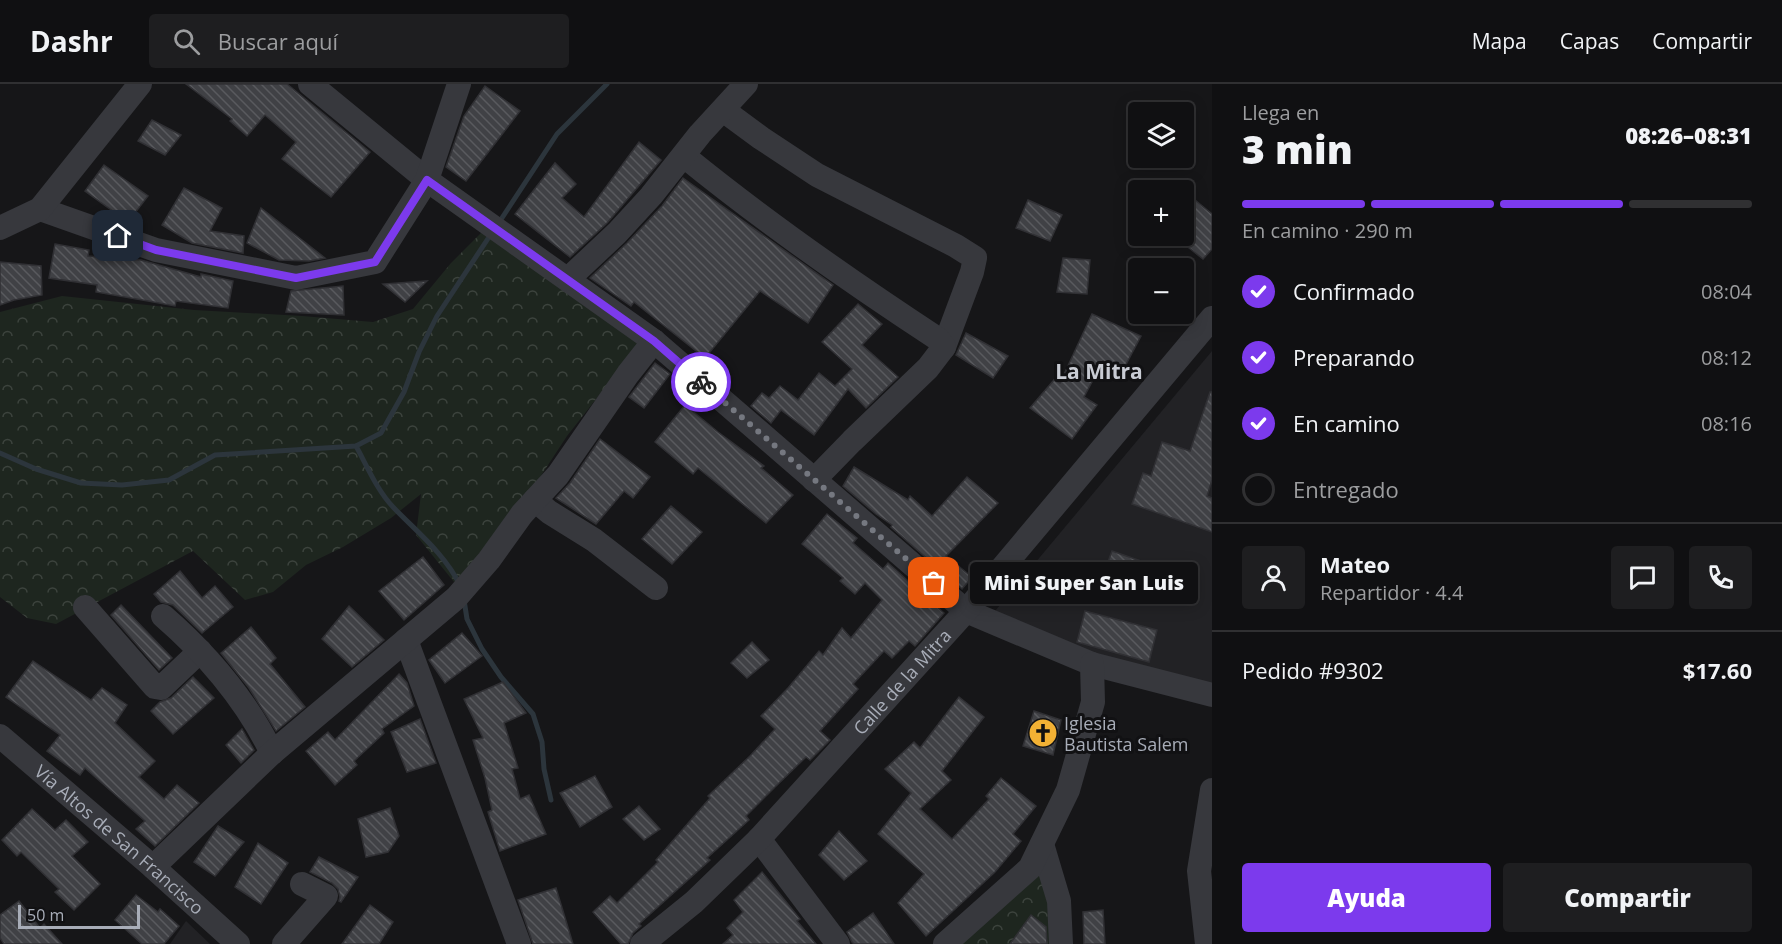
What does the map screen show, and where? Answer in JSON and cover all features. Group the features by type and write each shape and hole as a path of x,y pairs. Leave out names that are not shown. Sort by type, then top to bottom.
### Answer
{"street":[{"path":"0,228 40,209 140,84"},
{"path":"310,84 427,180 654,341 966,611 1092,664 1212,694"},
{"path":"40,209 156,250 296,278 375,262 427,180 459,84"},
{"path":"568,279 617,233 684,156 700,134 746,84"},
{"path":"723,110 760,138 817,175 975,258 944,347 928,368 814,480"},
{"path":"684,156 735,198 841,275 938,339 944,347"},
{"name":"Calle de la Mitra","path":"642,944 694,902 759,839 966,611 1212,318"},
{"path":"153,867 272,753 456,598 489,560 522,514 558,475 628,374 654,341"},
{"path":"536,500 549,512 594,540 656,588"},
{"path":"86,607 155,687 161,688 200,651"},
{"path":"163,616 200,651 240,699 272,753"},
{"path":"406,640 519,944"},
{"path":"945,944 1030,868 1068,790 1093,702 1092,664"},
{"name":"Vía Altos de San Francisco","path":"0,736 153,867 238,944"},
{"path":"1208,944 1199,871 1212,790"},
{"path":"759,839 838,944"},
{"path":"1042,844 1059,901 1061,944"},
{"path":"284,944 326,896 302,884"}],"shaded area":[{"path":"1212,351 1212,683 1106,661 990,617"},
{"path":"186,921 210,944 170,944"}],"green space":[{"path":"482,232 641,342 567,436 529,494 489,546 454,582 416,535 421,494 391,518 343,547 306,565 273,592 245,600 193,551 56,624 27,618 0,597 0,312 62,296 194,310 373,322 413,309 451,263"},
{"path":"1041,865 1053,921 1052,944 954,944"}],"building":[{"path":"186,84 287,84 370,152 331,197 282,159 296,142 265,115 247,136 230,121 232,119"},
{"path":"485,86 520,111 466,181 446,167 464,116"},
{"path":"152,120 181,135 165,155 138,141"},
{"path":"639,142 661,160 607,223 570,257 515,214 555,163 576,184 562,198 584,217"},
{"path":"104,165 148,196 128,222 85,191"},
{"path":"683,178 833,285 808,323 760,291 705,358 634,302 631,306 590,278 662,206"},
{"path":"184,188 222,208 210,231 244,236 243,253 192,243 162,225"},
{"path":"1194,199 1212,214 1212,249 1203,259 1187,246 1194,246"},
{"path":"1028,200 1062,215 1050,241 1016,228"},
{"path":"261,208 325,258 309,261 279,260 247,243"},
{"path":"55,244 89,250 88,256 141,260 201,277 201,274 233,281 228,308 176,301 175,306 96,292 97,285 49,278"},
{"path":"1063,258 1090,260 1087,294 1057,292"},
{"path":"0,262 41,266 42,295 0,305"},
{"path":"427,281 405,302 383,284"},
{"path":"343,286 344,315 286,312 291,291"},
{"path":"858,304 882,324 862,345 898,377 866,408 848,389 814,435 781,410 771,423 751,406 762,393 769,398 780,386 798,400 819,373 835,386 852,369 822,342"},
{"path":"1092,314 1141,336 1123,370 1103,361 1084,397 1097,405 1072,439 1030,408 1054,380 1060,383"},
{"path":"966,333 1008,356 993,378 956,355"},
{"path":"655,363 670,374 644,408 629,397"},
{"path":"1210,392 1212,392 1212,480 1207,496 1212,498 1212,532 1132,504 1143,473 1151,476 1162,442 1190,451"},
{"path":"685,405 764,466 761,468 793,495 766,523 698,468 693,474 655,442"},
{"path":"600,439 650,477 633,498 624,491 596,524 556,498 570,483"},
{"path":"854,467 908,500 910,496 932,516 967,477 998,503 946,556 972,577 962,589 891,527 892,525 843,486"},
{"path":"671,506 702,532 672,564 642,539"},
{"path":"827,514 857,538 853,543 883,569 888,563 944,613 915,646 909,641 892,658 884,651 853,684 858,689 820,731 830,740 810,760 806,757 746,816 749,820 707,858 710,860 639,924 641,926 633,933 628,944 621,944 593,912 610,896 617,903 658,862 656,860 710,798 708,796 775,729 761,716 819,651 823,655 842,628 851,638 882,600 865,583 855,594 840,581 843,578 802,544"},
{"path":"1112,551 1167,570 1158,598 1102,578"},
{"path":"423,557 444,585 404,620 379,591"},
{"path":"180,571 202,598 215,586 233,607 202,633 173,605 161,602 154,594"},
{"path":"121,605 172,658 159,670 111,615"},
{"path":"349,606 384,640 352,667 322,639"},
{"path":"1085,611 1157,630 1149,662 1077,642"},
{"path":"251,627 276,658 270,664 305,707 276,731 249,688 221,653"},
{"path":"462,633 482,656 445,683 429,660"},
{"path":"752,642 769,660 747,678 731,663"},
{"path":"33,661 91,700 102,688 127,705 115,723 155,761 139,777 164,799 177,785 199,803 155,846 136,829 145,821 85,768 80,775 47,751 60,735 6,697"},
{"path":"399,674 407,683 414,706 382,729 384,733 354,761 357,765 335,785 306,751 328,732 335,740"},
{"path":"193,677 214,698 173,734 151,711 160,702 171,698"},
{"path":"503,682 526,713 504,723 518,768 512,769 520,799 529,795 546,834 500,851 488,812 492,810 485,778 473,740 483,738 464,699"},
{"path":"959,697 984,717 942,771 951,780 920,809 952,839 989,799 986,796 1001,778 1036,806 1013,834 1021,841 995,872 926,936 898,903 924,874 878,834 911,793 885,769 914,742 920,748"},
{"name":"Iglesia Bautista Salem","path":"1034,711 1061,720 1053,755 1023,746"},
{"path":"420,719 436,763 407,772 391,732"},
{"path":"242,729 254,750 241,763 226,745"},
{"path":"595,776 612,807 580,827 560,793"},
{"path":"639,806 660,829 644,840 623,819"},
{"path":"390,808 399,836 388,852 366,857 358,819"},
{"path":"32,809 55,830 66,820 88,842 72,856 100,884 74,910 55,892 59,889 21,852 17,856 2,840"},
{"path":"218,826 244,842 215,876 194,862"},
{"path":"839,831 867,861 844,880 819,855"},
{"path":"258,843 288,863 261,904 235,887"},
{"path":"319,857 358,877 341,902 338,889 332,883 310,872"},
{"path":"762,872 800,919 797,921 816,944 723,944 733,935 727,928 743,912 734,900"},
{"path":"556,888 573,944 533,944 518,900"},
{"path":"136,895 158,912 160,909 179,926 164,944 142,944 115,920"},
{"path":"19,901 40,928 44,924 62,944 4,944 0,938 0,915"},
{"path":"370,905 393,922 379,944 342,944"},
{"path":"1103,910 1105,944 1084,944 1083,912"},
{"path":"873,913 894,944 854,944 852,942 847,932"},
{"path":"1031,915 1046,927 1047,944 1010,944"}],"waterway":[{"path":"498,224 557,134 607,84"},
{"path":"0,453 36,469 81,483 122,485 169,480 215,455 356,446 381,433 404,392 419,352 437,316 491,234"},
{"path":"356,446 387,500 438,553 454,573 460,585"},
{"path":"464,600 467,619 482,649 501,677 533,714 542,742 544,769 551,800"}],"way so far":[{"path":"701,382 934,583"}],"place":[{"name":"Mini Super San Luis","path":"934,583"},
{"name":"Iglesia Bautista Salem","path":"1043,733"}],"district":[{"name":"La Mitra","path":"1099,371"}],"route":[{"path":"118,236 156,250 296,278 375,262 427,180 654,341 701,382"}]}
